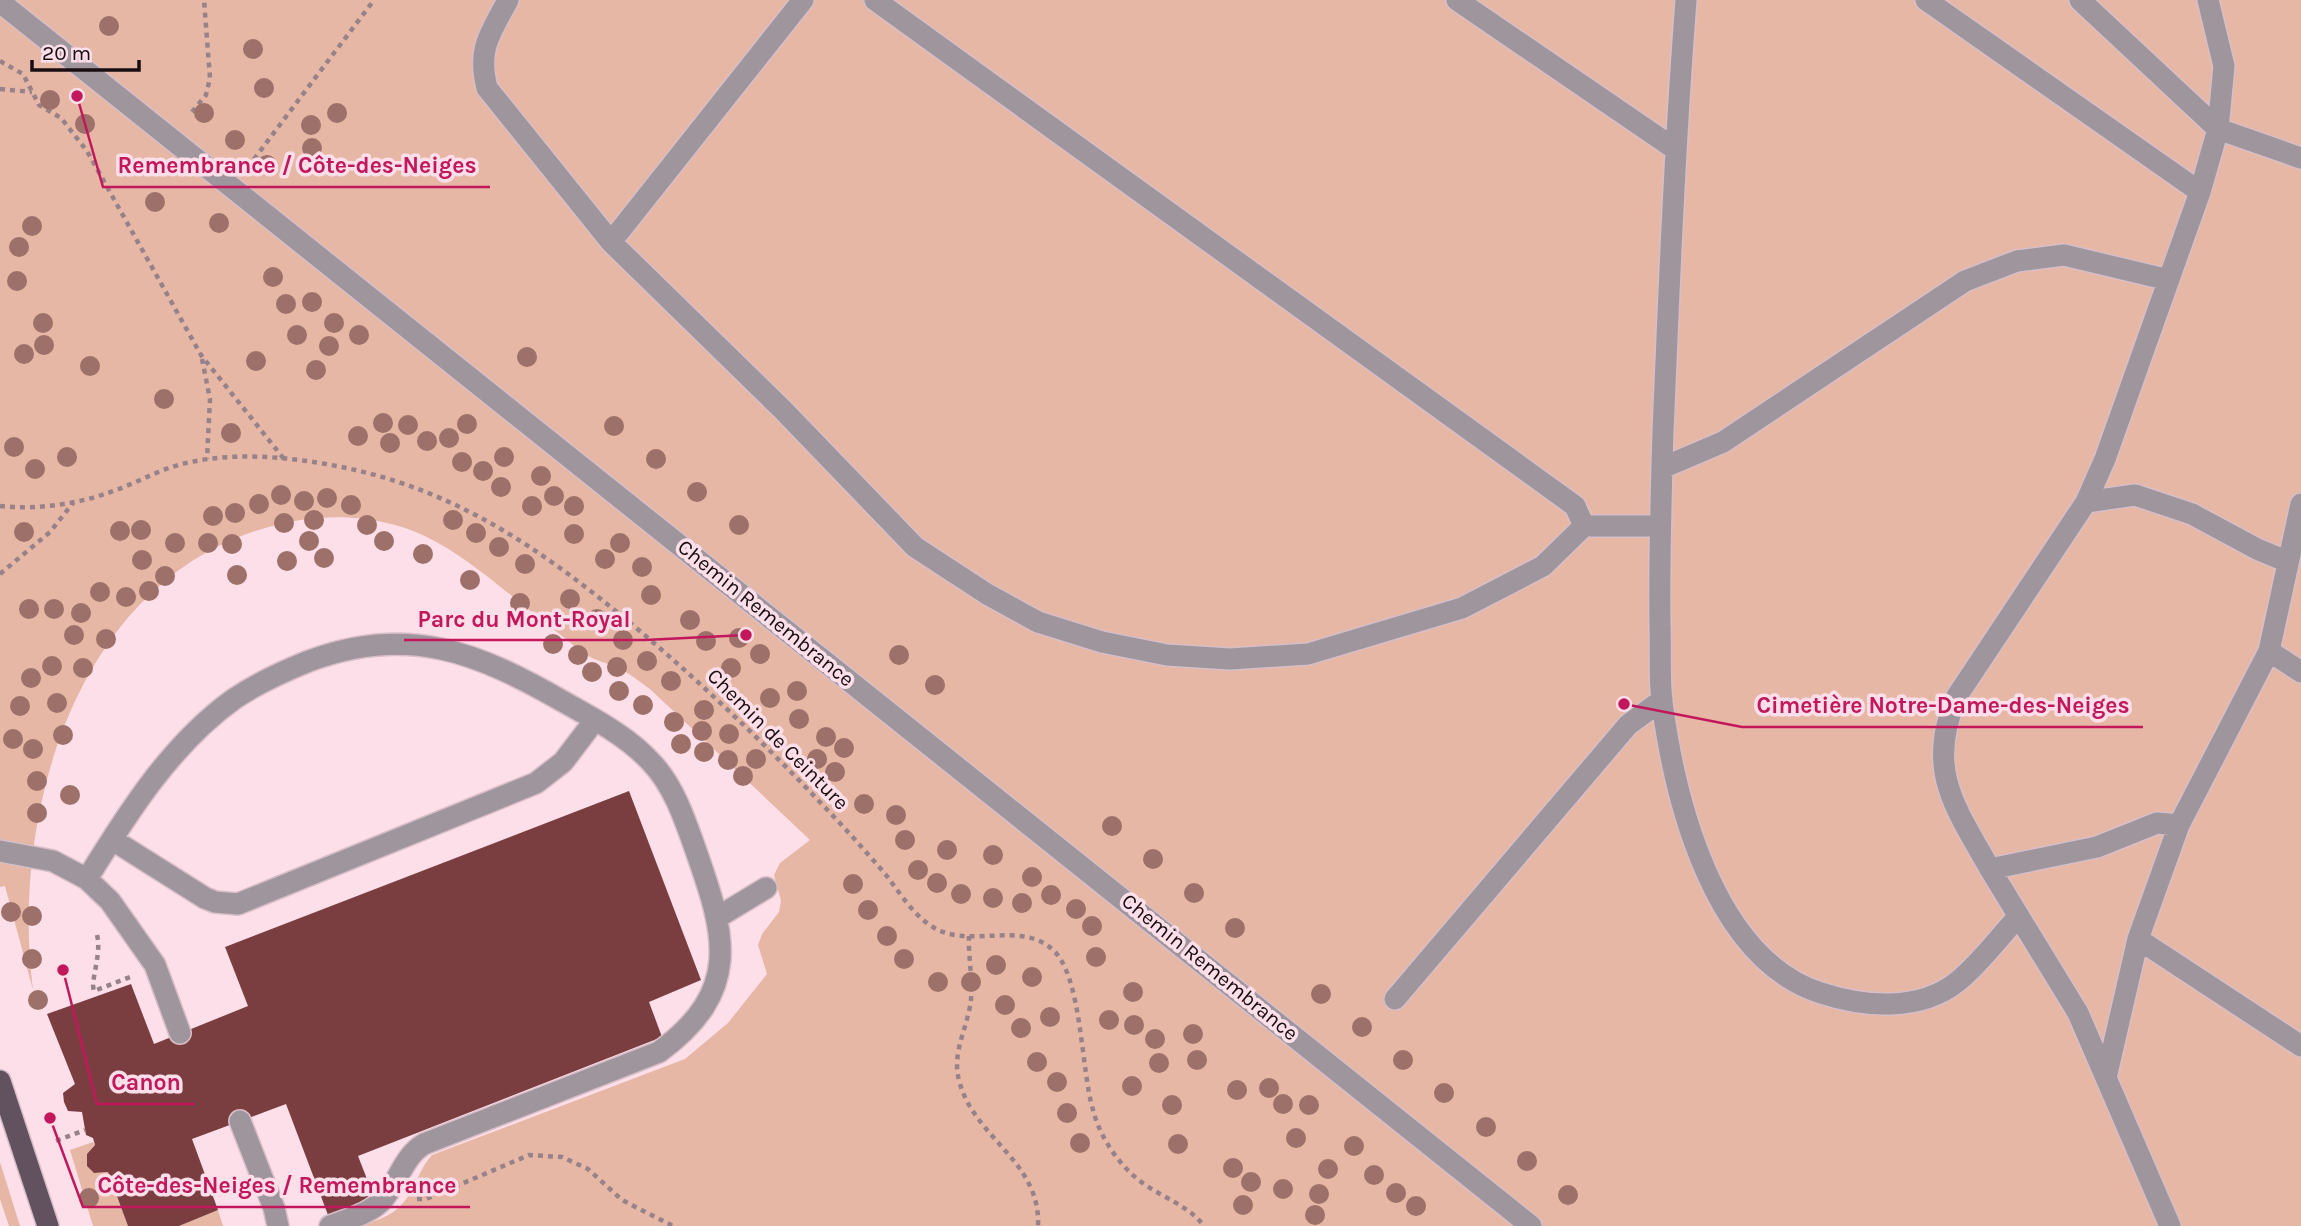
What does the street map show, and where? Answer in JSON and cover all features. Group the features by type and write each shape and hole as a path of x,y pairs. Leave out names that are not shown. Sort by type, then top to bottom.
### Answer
{"main road":[{"path":"0,1081 48,1226"}],"street":[{"path":"508,0 488,38 481,65 487,88 611,242 783,410 915,547 987,594 1038,622 1102,642 1167,654 1230,659 1308,654 1462,608 1543,566 1584,526 1659,526"},
{"path":"611,242 803,0"},
{"path":"876,0 1575,506 1584,526"},
{"path":"1457,0 1675,149"},
{"path":"1686,0 1675,149 1659,526 1662,701 1677,780 1707,878 1741,932 1772,969 1805,988 1845,1001 1900,1004 1929,997 1956,982 2019,916"},
{"path":"1926,0 2200,192"},
{"path":"2080,0 2218,129 2301,158"},
{"path":"2170,1226 2078,1013 1949,796 1944,761 1945,724 1957,696 2087,502 2105,459 2200,192 2218,129 2224,66 2208,0"},
{"name":"Chemin Remembrance","path":"0,2 1531,1226"},
{"path":"1662,468 1723,442 1965,281 2017,261 2064,255 2169,280"},
{"path":"2087,502 2135,495 2192,514 2288,562"},
{"path":"2106,1078 2138,939 2179,825 2269,651 2301,505"},
{"path":"87,879 179,747 235,698 273,678 343,650 385,642 441,648 474,658 534,685 595,720 638,749 665,779 682,813 718,917 723,946 717,979 704,1006 674,1041 639,1061 424,1144 409,1156 384,1199 376,1206 330,1226"},
{"path":"2269,651 2301,672"},
{"path":"1395,999 1628,724 1662,701"},
{"path":"113,840 205,898 215,902 238,904 536,783 571,754 595,720"},
{"path":"1990,869 2097,846 2157,823 2179,825"},
{"path":"0,851 53,862 87,879 110,901 155,965 180,1033"},
{"path":"718,917 766,888"},
{"path":"2138,939 2301,1046"},
{"path":"240,1121 274,1208 278,1226"}],"path":[{"path":"192,112 206,95 210,78 204,0"},
{"path":"232,187 374,0"},
{"path":"0,61 23,74 39,105 61,118 100,173 201,355 284,459"},
{"path":"0,89 32,92"},
{"path":"201,355 210,399 207,459"},
{"name":"Chemin de Ceinture","path":"0,506 21,508 73,503 116,490 177,465 207,459 284,459 368,473 412,488 494,523 537,549 670,656 735,716 851,835 914,912 933,927 949,935 1014,936 1033,939 1051,947 1062,960 1070,977 1093,1112 1111,1151 1140,1181 1192,1211 1204,1226"},
{"path":"0,575 50,532 73,503"},
{"path":"95,929 99,957 92,985 94,991 134,976 138,987"},
{"path":"969,936 971,1005 958,1043 956,1063 959,1083 968,1104 1010,1152 1035,1193 1038,1226"},
{"path":"56,1141 85,1130"},
{"path":"405,1199 426,1199 529,1155 562,1157 588,1169 622,1200 673,1226"}],"shaded area":[{"path":"0,0 2301,0 2301,1226 360,1226 379,1220 396,1210 411,1191 432,1155 685,1059 728,1023 767,974 758,945 762,934 779,912 781,901 774,875 780,863 810,840 651,690 624,671 582,652 459,556 417,532 395,525 338,517 300,520 244,535 184,566 135,610 95,663 65,724 44,789 32,857 29,925 33,990 5,886 0,887"},
{"path":"93,1142 95,1145 87,1154 87,1166 94,1173 108,1172 128,1226 93,1226 70,1150"},
{"path":"0,1162 20,1226 9,1226 0,1199"},
{"path":"218,1210 223,1226 179,1226"}],"building":[{"path":"629,791 701,980 649,1002 662,1037 358,1156 374,1197 328,1215 286,1104 192,1139 218,1210 179,1226 128,1226 108,1172 94,1173 87,1166 87,1154 95,1145 93,1138 86,1135 82,1112 68,1111 64,1102 63,1093 75,1084 47,1014 131,984 154,1044 248,1006 225,947"}],"place":[{"name":"Remembrance / Côte-des-Neiges","path":"77,96"},
{"name":"Parc du Mont-Royal","path":"746,635"},
{"name":"Cimetière Notre-Dame-des-Neiges","path":"1624,704"},
{"name":"Canon","path":"63,970"},
{"name":"Côte-des-Neiges / Remembrance","path":"50,1118"}]}
